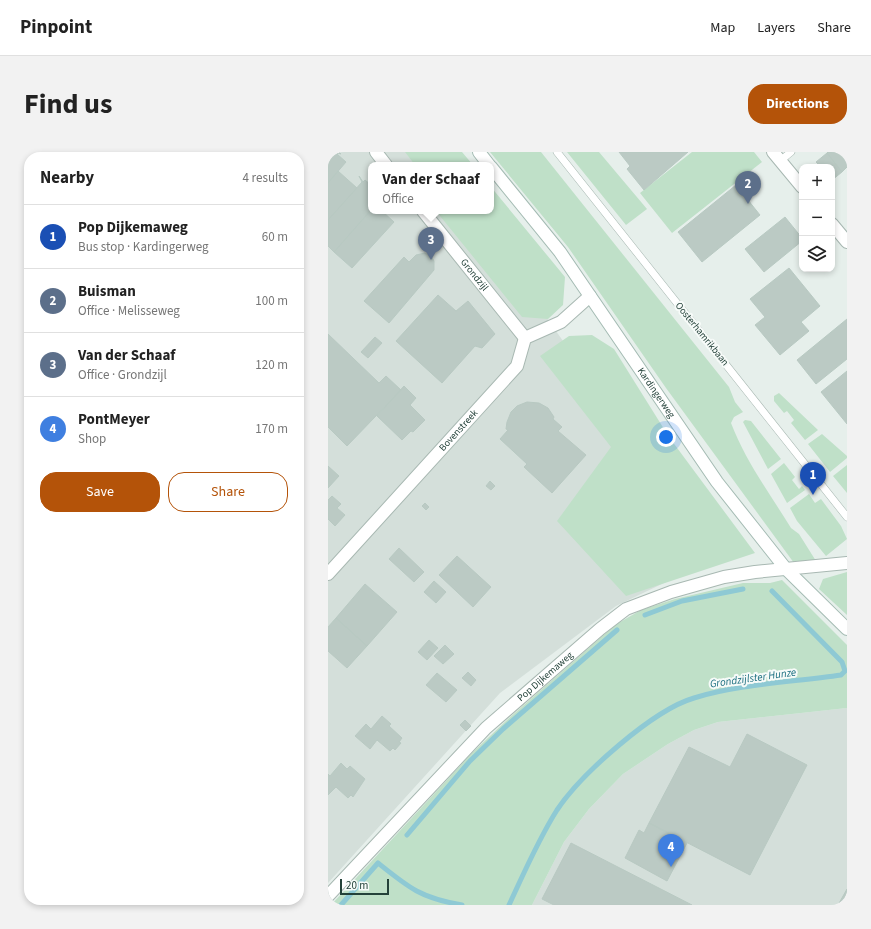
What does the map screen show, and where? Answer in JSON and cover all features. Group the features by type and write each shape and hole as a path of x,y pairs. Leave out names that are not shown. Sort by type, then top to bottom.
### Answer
{"street":[{"path":"376,152 384,162"},
{"path":"479,152 487,162"},
{"path":"777,156 799,183"},
{"name":"Kardingerweg","path":"494,171 560,252 717,482 786,569 847,629"},
{"name":"Grondzijl","path":"425,214 525,338"},
{"path":"835,228 847,242"},
{"path":"525,338 561,322 590,296"},
{"name":"Bovenstreek","path":"328,574 517,366 522,353 525,338"},
{"name":"Pop Dijkemaweg","path":"328,896 486,728 600,629 626,609 694,585 724,578 786,569 847,563"}],"lane":[{"name":"Oosterhamrikbaan","path":"557,152 847,517"},
{"path":"777,156 791,152"}],"shaded area":[{"path":"328,152 415,152 424,162 368,162 368,214 469,214 496,246 716,558 616,606 500,693 328,883"},
{"path":"847,708 847,905 532,905 564,842 589,809 623,774 668,744 694,730 718,722"}],"green space":[{"path":"405,152 462,152 470,162 413,162"},
{"path":"490,152 541,152 729,387 735,402 743,412 734,417 731,423 743,450 758,477 791,528 799,534 816,561 794,563 666,388 568,247"},
{"path":"567,152 599,152 647,209 626,225"},
{"path":"692,152 754,152 762,162 672,233 640,193"},
{"path":"494,191 565,277 563,305 548,319 522,317 438,214 494,214"},
{"path":"592,335 614,349 669,437 755,553 626,596 557,521 611,447 540,356 569,336"},
{"path":"779,393 818,430 805,440 791,423 794,420 787,411 784,413 774,401 774,396"},
{"path":"745,420 751,421 781,459 768,469 743,422"},
{"path":"822,434 847,456 847,458 830,472 808,444"},
{"path":"784,463 795,477 792,480 799,489 802,486 805,490 787,503 771,474"},
{"path":"847,465 847,493 833,476"},
{"path":"809,494 815,503 821,499 841,526 847,539 826,556 797,521 790,508"},
{"path":"847,572 847,615 819,589 823,579"},
{"path":"782,580 847,645 847,708 718,722 694,730 668,744 623,774 589,809 564,842 532,905 331,905 472,753 507,720 615,625 641,610 675,599 743,583 770,583"}],"building":[{"path":"328,152 339,152 341,154 337,154 346,162 328,183"},
{"path":"619,152 688,152 644,190 627,169 630,166"},
{"path":"843,152 847,157 847,167 842,172 827,153"},
{"path":"827,153 842,172 835,178 835,164 818,164 816,162"},
{"path":"338,171 357,188 328,220 328,183"},
{"path":"359,176 363,182 365,180 368,182 368,213 334,252 328,246 328,220 362,182"},
{"path":"736,185 760,215 702,262 678,232"},
{"path":"368,213 385,214 394,222 352,268 334,252"},
{"path":"785,217 799,234 799,243 764,272 745,249"},
{"path":"425,253 431,256 434,261 434,270 389,323 364,301 404,257 409,262 416,255"},
{"path":"789,268 820,306 801,322 809,331 780,355 755,325 765,317 750,299"},
{"path":"438,295 456,311 468,301 495,334 482,348 475,346 442,383 396,341"},
{"path":"847,319 847,359 816,384 797,360"},
{"path":"328,334 379,383 386,376 401,390 347,446 328,427"},
{"path":"375,337 382,343 368,358 361,352"},
{"path":"847,371 847,424 821,392"},
{"path":"404,386 416,398 410,405 425,420 402,440 377,416"},
{"path":"527,402 539,403 548,408 554,417 553,419 562,427 558,431 586,455 552,493 524,467 527,464 500,439 508,430 506,429 507,422 511,412 517,406"},
{"path":"328,466 339,476 328,488"},
{"path":"490,481 495,486 491,490 486,486"},
{"path":"332,496 341,504 337,508 345,515 335,526 328,519 328,500"},
{"path":"425,503 429,507 426,510 422,506"},
{"path":"399,548 424,572 414,582 389,559"},
{"path":"457,556 491,587 473,607 439,575"},
{"path":"434,581 446,592 436,603 424,592"},
{"path":"365,584 397,612 367,646 336,618"},
{"path":"336,618 367,646 347,668 328,651 328,627"},
{"path":"429,640 438,648 427,660 418,652"},
{"path":"445,645 454,654 443,664 434,656"},
{"path":"468,672 476,680 471,686 462,678"},
{"path":"437,673 457,690 446,702 426,685"},
{"path":"382,716 391,724 389,726 402,738 399,742 401,743 395,750 393,748 390,751 377,740 370,749 355,736 366,724 371,729"},
{"path":"465,720 471,726 466,731 460,725"},
{"path":"747,734 807,765 750,875 649,823 689,747 730,767"},
{"path":"341,763 347,769 350,766 365,779 353,797 351,795 348,798 336,787 328,795 328,774 330,776"},
{"path":"649,823 687,843 667,881 625,858 639,830 644,833"},
{"path":"571,843 692,905 554,905 542,899"},
{"path":"847,889 847,905 838,905"}],"waterway":[{"path":"645,615 682,601 743,589"},
{"name":"Grondzijlster Hunze","path":"509,905 537,845 550,821 568,795 600,762 639,729 677,705 711,693 748,686 841,675 845,671 842,662 772,591"},
{"path":"407,835 470,761 503,729 617,630"},
{"path":"341,905 378,863 416,891 436,899 462,905"}],"place":[{"name":"Buisman","path":"748,204"},
{"name":"Van der Schaaf","path":"431,260"},
{"name":"Pop Dijkemaweg","path":"813,495"},
{"name":"PontMeyer","path":"671,867"}]}
